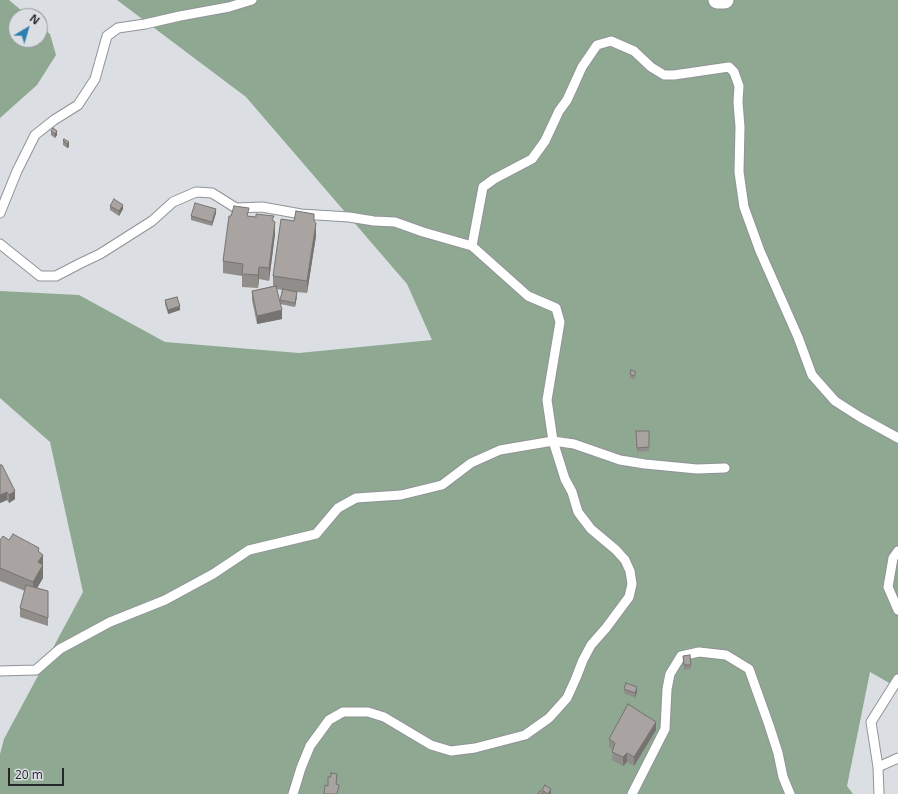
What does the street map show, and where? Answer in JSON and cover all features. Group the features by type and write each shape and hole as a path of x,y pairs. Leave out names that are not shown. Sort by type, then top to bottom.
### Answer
{"street":[{"path":"717,0 725,0"}],"lane":[{"path":"0,212 17,171 35,135 54,120 78,105 95,79 107,36 118,28 229,7 252,0"},
{"path":"472,246 483,187 494,179 532,159 545,141 559,111 567,100 582,67 596,45 611,41 634,51 651,67 664,75 674,75 729,66 734,72 739,86 739,172 744,207 760,252 798,337 812,375 835,401 898,438"},
{"path":"0,244 40,276 56,276 100,254 152,221 173,202 196,192 212,193 236,208 262,207 301,214 395,222 423,232 472,246 528,296 556,308 560,322 547,400 553,441 565,480 572,492 578,512 591,529 616,550 625,560 630,571 632,584 629,597 606,628 591,645 566,698 549,718 525,735 475,748 451,751 431,745 384,717 368,712 343,712 329,720 310,746 293,794"},
{"path":"0,671 36,670 60,649 110,622 165,600 213,574 249,550 316,534 338,508 356,498 401,494 442,485 471,463 500,450 553,441 574,444 620,460 639,463 697,469 725,468"},
{"path":"898,551 893,558 888,587 898,610"},
{"path":"632,794 665,729 667,688 670,674 680,656 699,652 726,655 749,669 769,725 778,753 783,777 790,794"},
{"path":"879,794 878,767 871,722 898,679"},
{"path":"878,767 898,758"}],"green space":[{"path":"0,0 9,0 18,8 8,8 8,48 48,48 48,32 50,34 56,55 37,85 0,118"},
{"path":"117,0 898,0 898,688 870,672 847,786 853,794 0,794 0,754 4,739 83,592 50,442 0,398 0,291 79,295 165,342 299,353 432,340 407,284 246,97"}],"building":[{"path":"53,128 57,131 55,134 51,131"},
{"path":"64,139 69,142 67,144 63,140"},
{"path":"114,199 123,205 119,211 110,206"},
{"path":"195,203 216,209 212,222 191,216"},
{"path":"234,206 249,208 247,216 256,217 256,214 274,216 272,220 275,222 269,268 259,267 258,275 242,274 243,264 223,261 229,216 231,216"},
{"path":"296,211 314,214 314,221 316,223 307,281 273,276 281,219 294,221"},
{"path":"276,286 282,310 257,316 252,291"},
{"path":"283,289 297,292 295,303 280,300"},
{"path":"177,297 180,306 168,310 165,300"},
{"path":"631,370 636,372 634,376 630,374"},
{"path":"636,431 649,431 649,447 637,448"},
{"path":"0,465 2,465 15,491 9,495 7,492 0,495"},
{"path":"13,534 39,548 38,551 43,555 38,562 43,565 33,582 0,568 0,540 3,536 9,540"},
{"path":"26,585 48,591 48,618 20,608"},
{"path":"690,655 691,665 684,665 683,656"},
{"path":"626,683 637,687 635,693 624,689"},
{"path":"628,704 656,722 634,757 627,753 623,757 612,752 615,743 609,739"},
{"path":"331,773 337,774 336,784 339,785 337,794 324,794 325,785 328,786 328,777 331,777"},
{"path":"545,785 551,789 548,794 542,790"}]}
